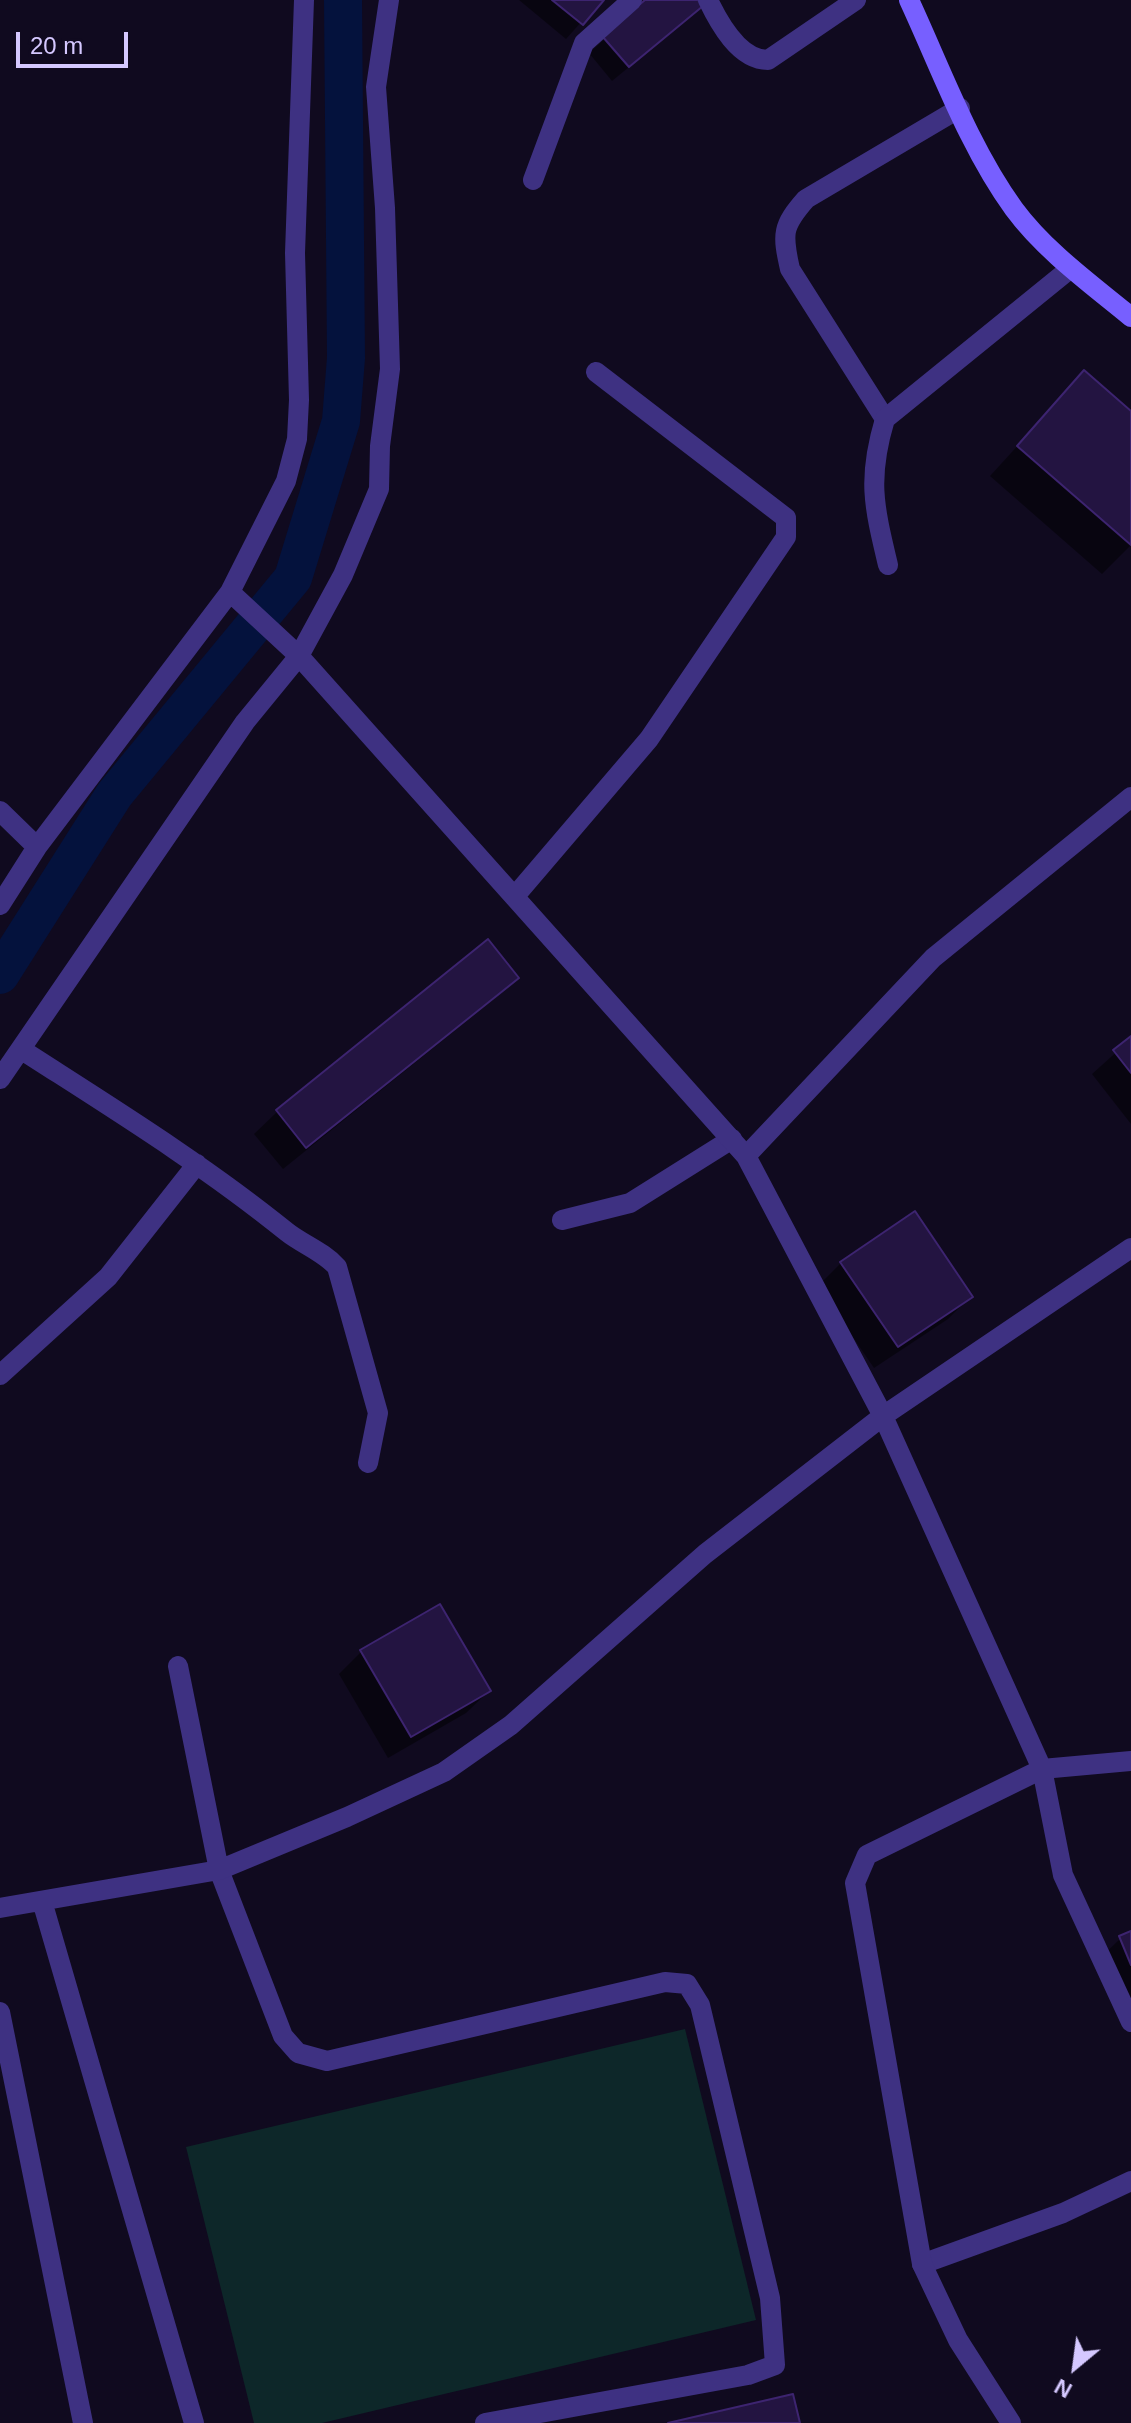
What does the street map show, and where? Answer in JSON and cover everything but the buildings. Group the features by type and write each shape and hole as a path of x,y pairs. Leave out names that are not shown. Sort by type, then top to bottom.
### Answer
{"street":[{"path":"0,905 37,847 230,592 286,481 297,439 295,253 304,0"},
{"path":"0,1079 245,722 299,656 343,575 379,489 380,446 390,369 385,208 376,87 389,0"},
{"path":"533,180 584,43 632,0"},
{"path":"708,0 721,27 748,55 768,60 856,0"},
{"path":"909,0 960,108 1014,209 1071,268 1131,317"},
{"path":"885,419 790,269 784,242 787,220 806,199 960,108"},
{"path":"888,565 872,498 875,454 885,419 1071,268"},
{"path":"515,896 649,739 786,537 786,518 596,372"},
{"path":"230,592 299,656 746,1156 883,1416 1042,1769 1063,1875 1131,2022"},
{"path":"746,1156 933,958 1131,797"},
{"path":"0,811 37,847"},
{"path":"22,1050 197,1164 337,1267 378,1413 368,1463"},
{"path":"562,1220 630,1203 732,1139"},
{"path":"0,1375 108,1277 197,1164"},
{"path":"0,1908 219,1870 347,1817 444,1772 511,1725 705,1554 883,1416 1131,1248"},
{"path":"178,1666 219,1870 283,2036 298,2053 327,2061 665,1982 687,1984 700,2005 770,2298 775,2365 748,2375 485,2423"},
{"path":"1011,2423 958,2340 922,2264 855,1883 858,1868 867,1855 1042,1769 1131,1761"},
{"path":"42,1901 194,2423"},
{"path":"0,2012 83,2423"},
{"path":"922,2264 1063,2213 1131,2181"}],"green space":[{"path":"685,2029 756,2320 322,2423 254,2423 186,2147"}],"waterway":[{"path":"0,975 114,795 293,578 341,421 346,358 343,0"}]}
